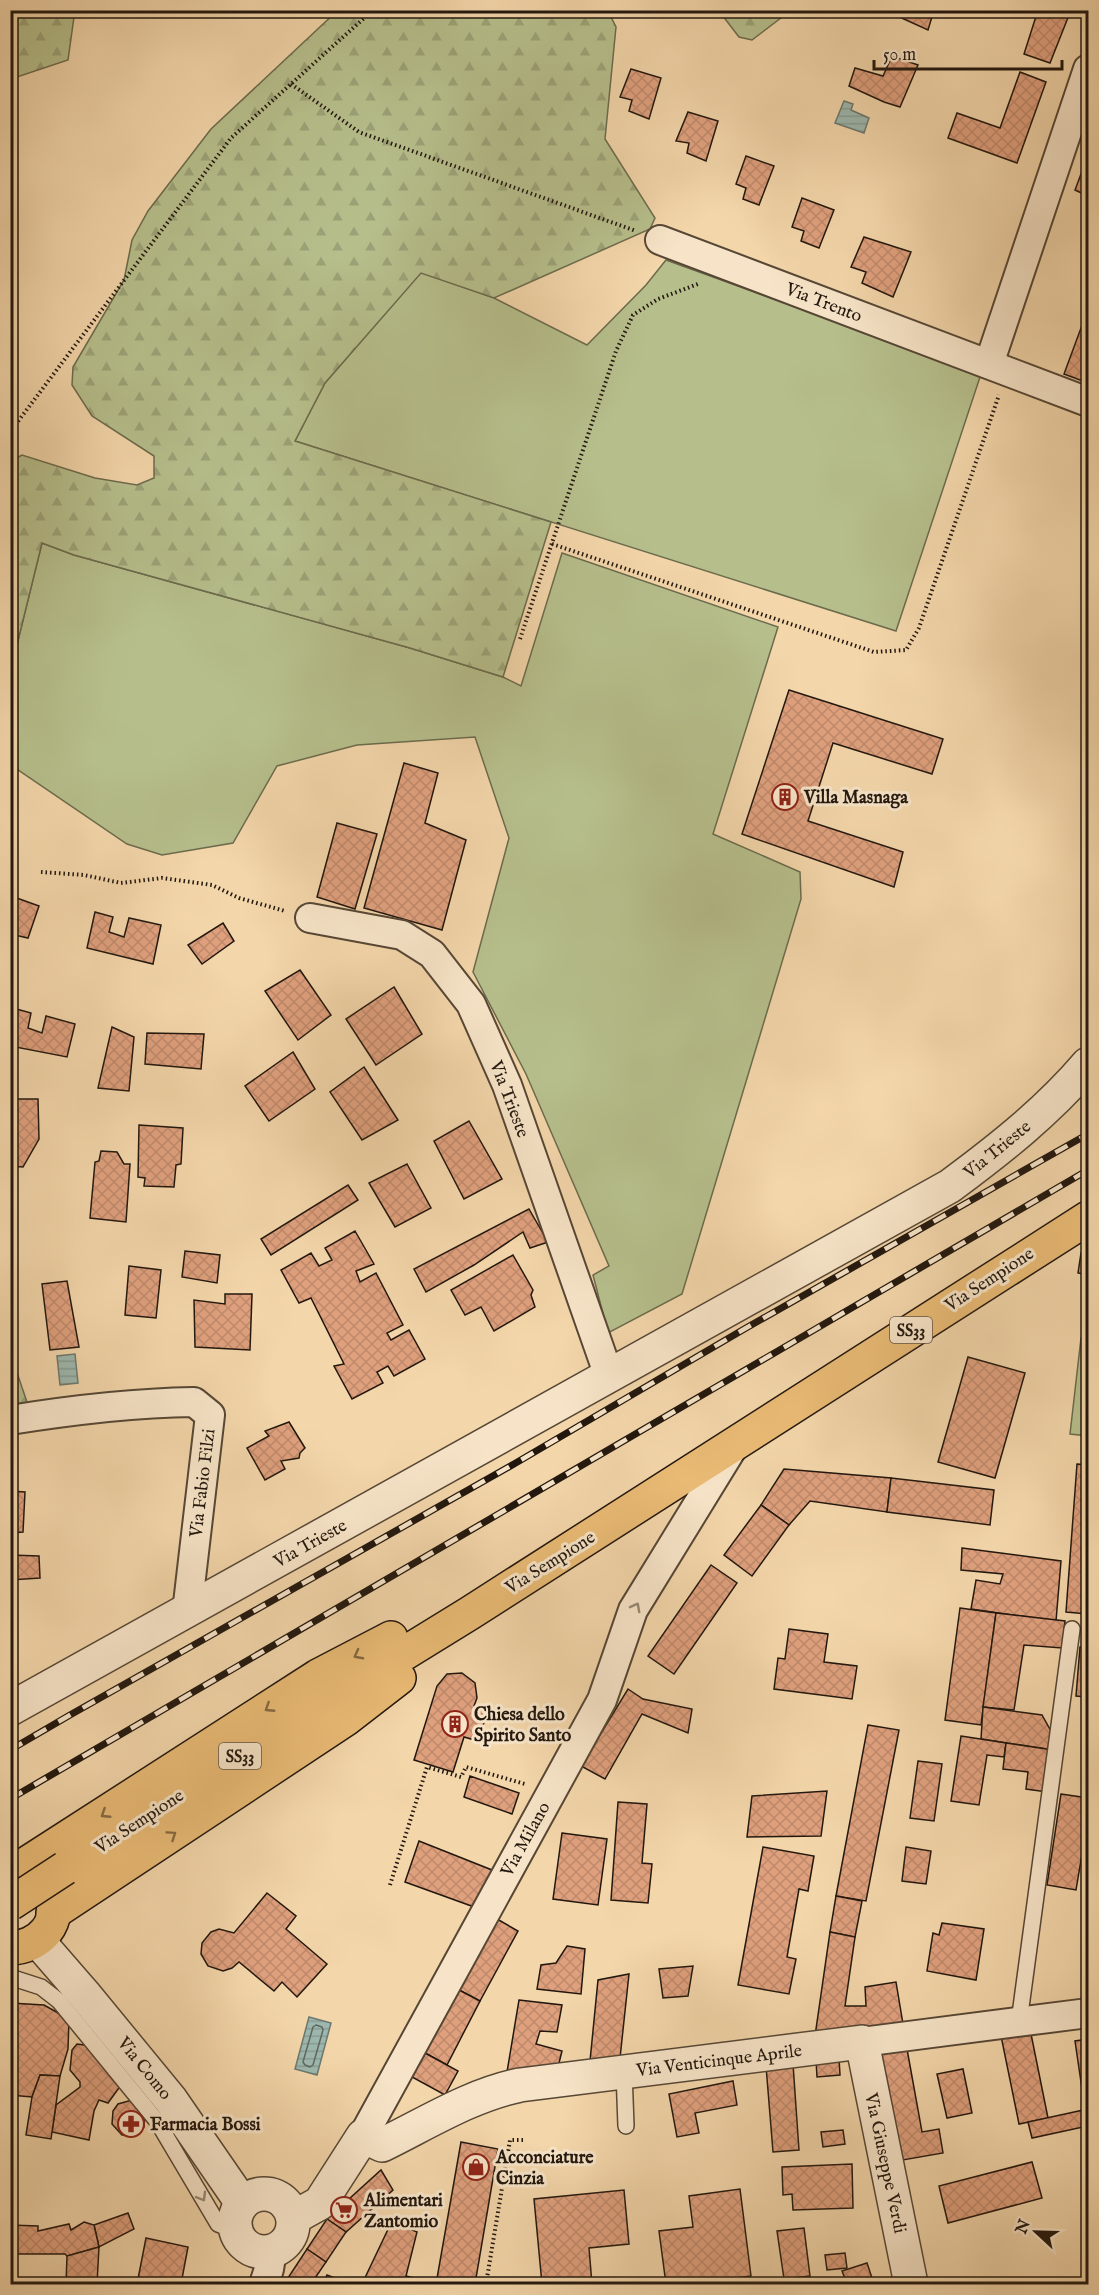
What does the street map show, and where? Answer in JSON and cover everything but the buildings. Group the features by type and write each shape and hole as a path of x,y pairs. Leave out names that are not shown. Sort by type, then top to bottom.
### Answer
{"main road":[{"name":"Via Sempione","path":"10,1904 735,1444 1039,1247 1089,1218"},
{"path":"13,1871 318,1676 437,1614 470,1613"},
{"path":"34,1934 346,1719 399,1678 415,1647"},
{"path":"13,1871 30,1874 44,1883 51,1897 34,1934"}],"street":[{"path":"998,368 1089,69"},
{"name":"Via Trento","path":"660,240 1089,402"},
{"name":"Via Trieste","path":"310,918 402,935 432,954 471,1004 507,1085 609,1376"},
{"name":"Via Trieste","path":"10,1709 950,1186 1000,1149 1065,1091 1089,1064"},
{"name":"Via Fabio Filzi","path":"10,1420 95,1407 160,1402 194,1402 210,1415 187,1612"},
{"name":"Via Milano","path":"293,2218 320,2204 363,2136 602,1700 633,1610 735,1444"},
{"name":"Via Como","path":"34,1934 171,2100 188,2147 239,2217"},
{"name":"Via Venticinque Aprile","path":"363,2136 382,2145 479,2096 501,2089 1089,2013"},
{"name":"Via Giuseppe Verdi","path":"861,2042 911,2284"},
{"path":"256,2194 272,2195 286,2203 293,2218 292,2232 285,2244 272,2251 257,2252 244,2244 239,2217 256,2194"},
{"path":"264,2284 272,2251"}],"lane":[{"path":"1019,2022 1072,1629"},
{"path":"10,1977 40,1987 59,2001 157,2121 188,2147"},
{"path":"624,2072 626,2126"}],"path":[{"path":"10,432 231,138 373,10"},
{"path":"291,84 359,132 660,240"},
{"path":"520,639 616,351 633,315 658,299 690,285 701,283"},
{"path":"552,544 874,652 906,650 919,628 998,368"},
{"path":"41,872 84,875 122,883 162,878 212,885 239,898 310,918"},
{"path":"390,1885 427,1767 461,1777 466,1767 527,1785"},
{"path":"486,2284 510,2140 523,2140"}],"green space":[{"path":"10,11 80,11 74,17 68,60 11,79"},
{"path":"337,11 608,11 616,27 605,139 655,218 650,229 494,298 421,273 325,383 295,441 551,522 503,677 410,648 74,555 42,543 11,669 11,528 15,529 11,523 11,461 22,455 95,478 137,485 154,478 154,456 92,416 72,385 73,367 124,280 132,240 148,211 211,129"},
{"path":"719,11 790,11 752,40 739,37"},
{"path":"666,260 981,374 896,631 295,441 325,383 421,272 494,298 587,345 646,285"},
{"path":"42,543 74,555 410,648 503,677 521,686 562,553 778,627 713,834 800,872 801,899 682,1294 608,1333 593,1275 609,1266 526,1074 473,972 509,838 475,737 357,745 277,766 233,843 162,855 127,844 11,765 11,669"},
{"path":"1088,1337 1088,1436 1070,1434 1081,1338"},
{"path":"11,1355 29,1408 11,1408"}],"water":[{"path":"844,101 853,104 851,110 869,118 864,133 835,123"},
{"path":"75,1354 78,1383 60,1385 57,1356"},
{"path":"309,2017 331,2023 317,2075 295,2069"}],"railway":[{"path":"10,1750 1088,1134"},
{"path":"10,1799 1088,1170"}],"place":[{"name":"Villa Masnaga","path":"785,797"},
{"name":"Chiesa dello Spirito Santo","path":"455,1724"},
{"name":"Farmacia Bossi","path":"131,2124"},
{"name":"Acconciature Cinzia","path":"476,2167"},
{"name":"Alimentari Zantomio","path":"344,2210"}]}
